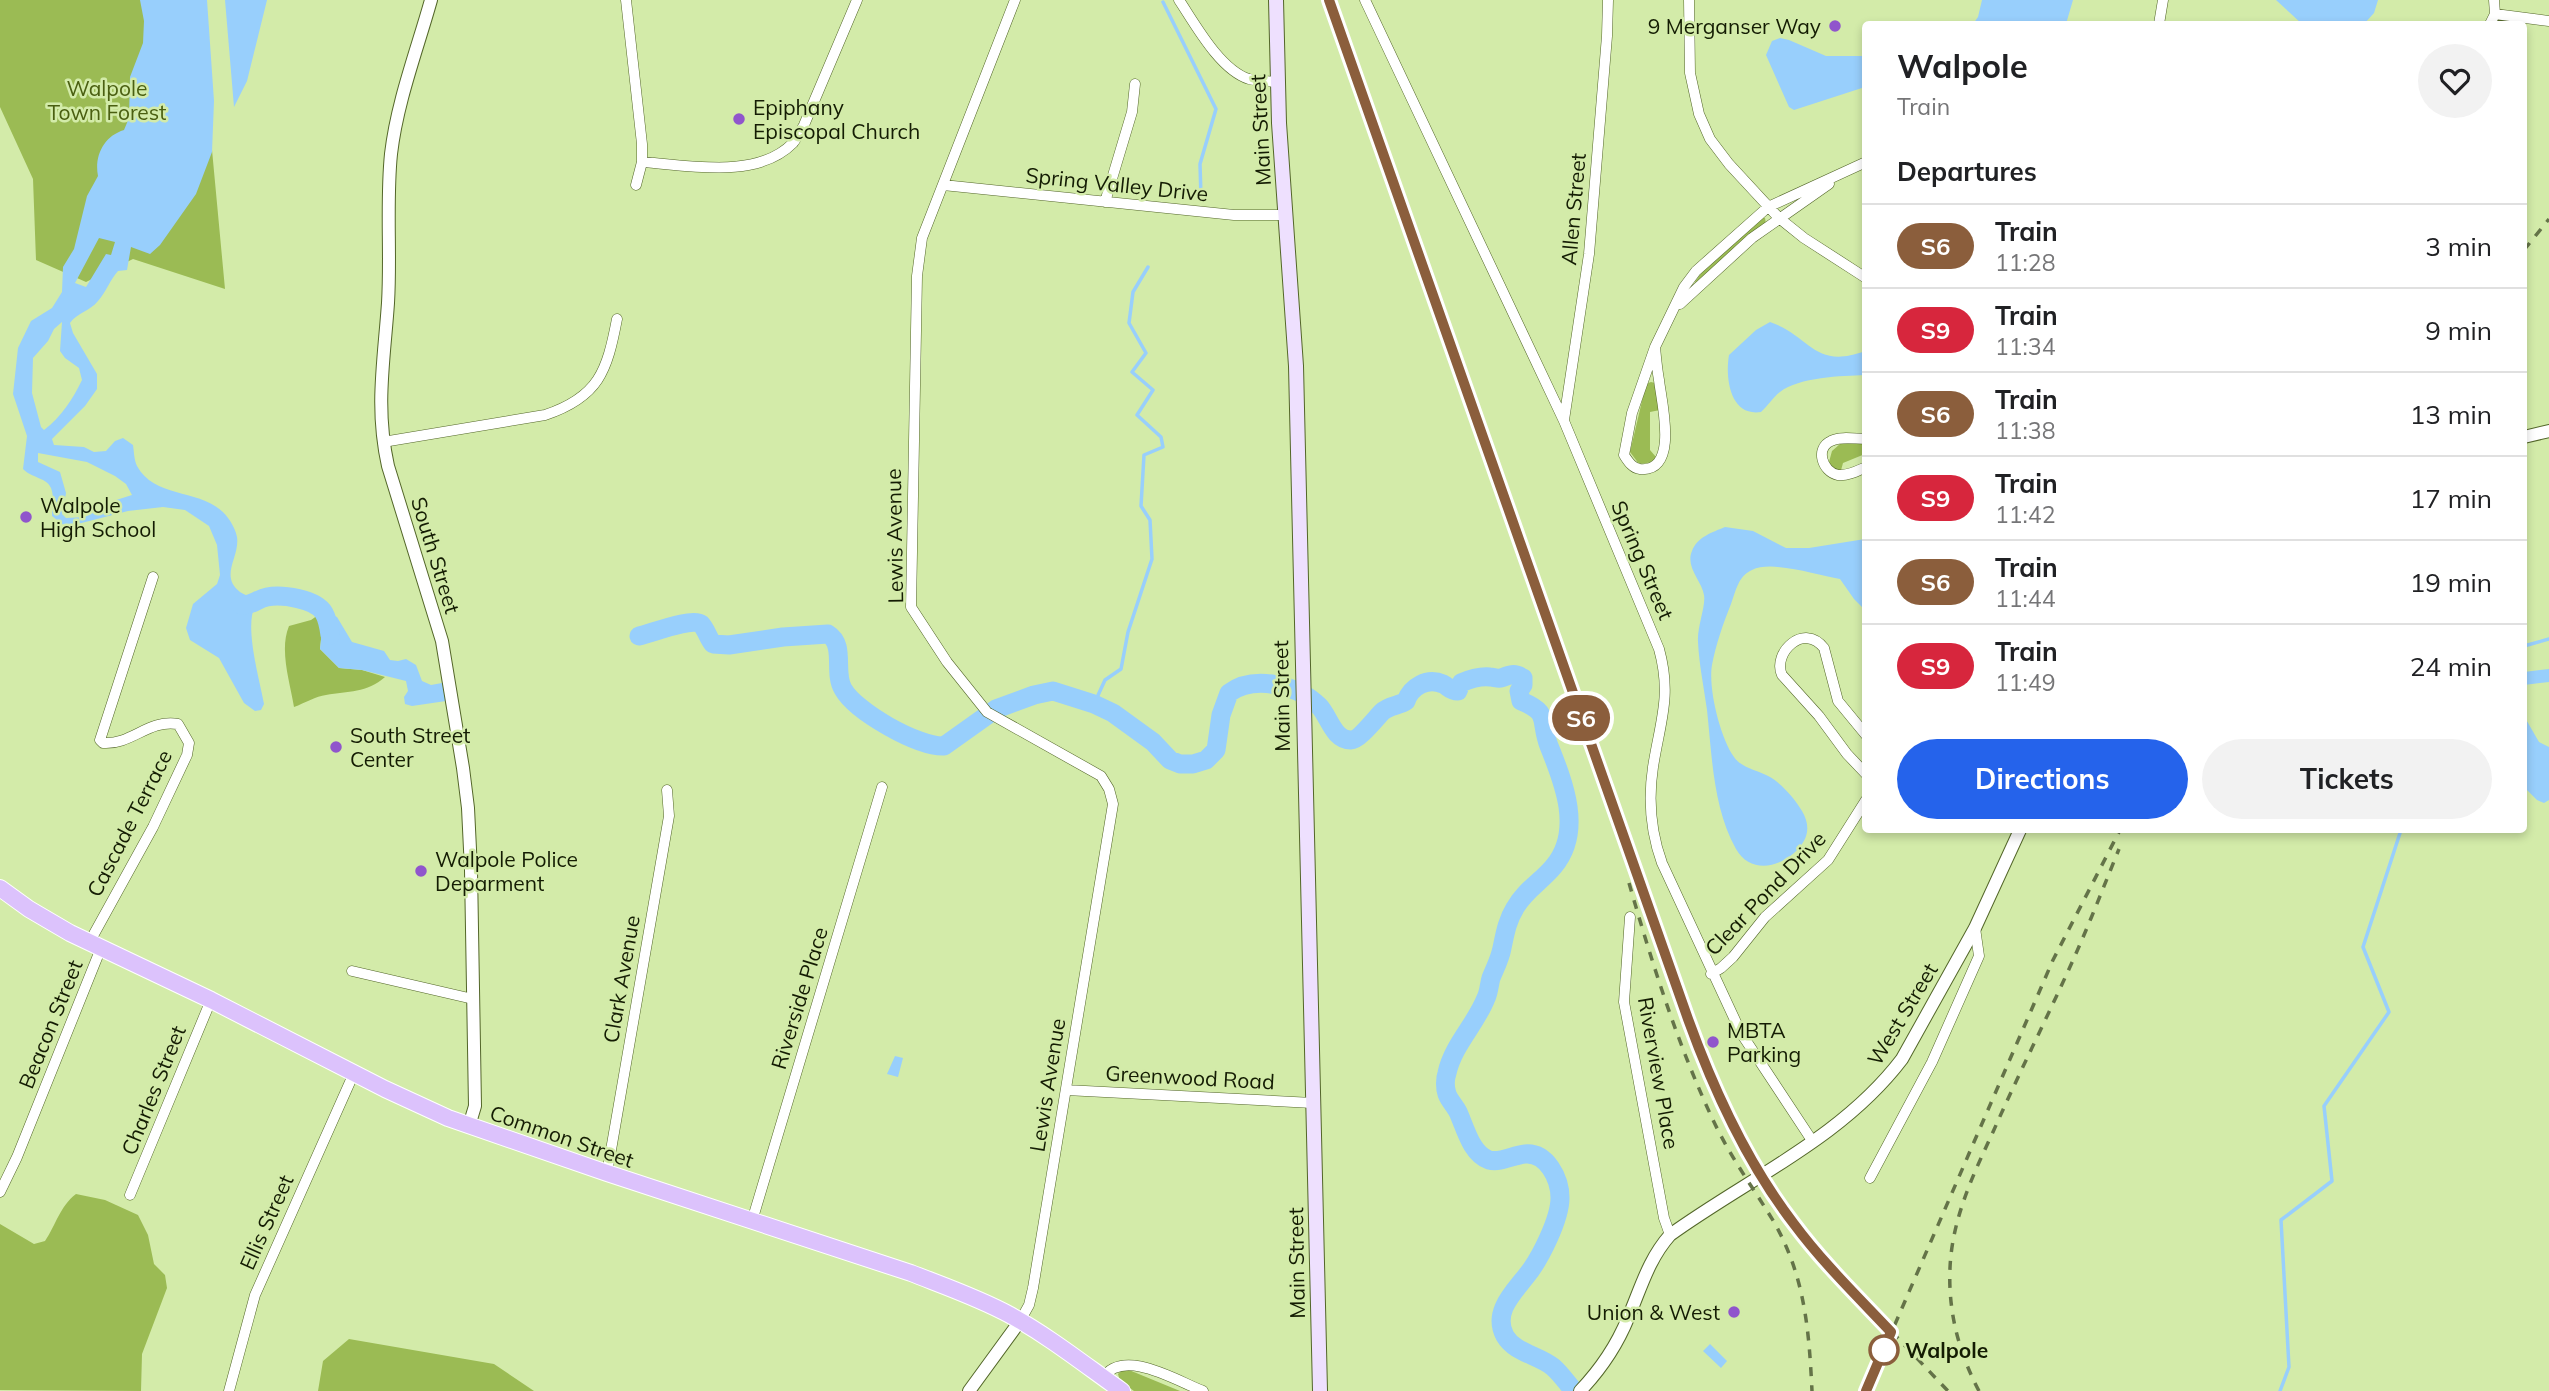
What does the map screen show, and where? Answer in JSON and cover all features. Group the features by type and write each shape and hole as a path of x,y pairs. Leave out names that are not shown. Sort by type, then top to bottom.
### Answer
{"main road":[{"name":"Main Street","path":"1276,0 1277,82 1296,366 1320,1391"},
{"name":"Common Street","path":"0,888 29,909 95,946 211,1000 416,1104 469,1126 607,1174 911,1273 958,1291 1020,1321 1122,1391"}],"street":[{"name":"South Street","path":"431,0 399,113 392,151 389,282 380,407 383,442 447,664 468,808 475,1106 469,1126"},
{"path":"626,0 640,117 642,162 636,186"},
{"path":"642,162 738,168 758,164 777,155 793,142 804,125 857,0"},
{"name":"Lewis Avenue","path":"1015,0 922,238 917,276 911,607 947,662 991,715 1101,776 1114,804 1033,1288 1029,1305 1020,1321"},
{"path":"1179,0 1212,47 1233,70 1250,79 1277,82"},
{"name":"Spring Street","path":"1365,0 1564,421 1651,628 1664,666 1666,699 1653,768 1651,824 1662,863 1741,1032 1813,1142"},
{"name":"Allen Street","path":"1564,421 1589,254 1608,0"},
{"path":"1689,0 1690,73 1699,114 1715,146 1779,218 1804,238 1862,275"},
{"path":"2160,21 2163,0"},
{"path":"2492,21 2495,14 2494,0"},
{"path":"2495,14 2549,21"},
{"path":"1105,202 1132,112 1135,84"},
{"path":"1656,347 1666,440 1657,462 1651,467 1640,469 1632,466 1625,455 1632,413 1656,347 1684,287 1696,271 1768,207 1862,164"},
{"path":"1675,309 1752,238 1843,173"},
{"name":"Spring Valley Drive","path":"943,185 1234,215 1286,215"},
{"path":"383,442 545,415 569,405 583,397 603,372 610,358 617,319"},
{"path":"2527,436 2549,431"},
{"path":"1862,439 1829,441 1823,447 1821,456 1832,473 1850,474 1862,469"},
{"name":"Cascade Terrace","path":"95,946 187,755 189,743 178,724 164,722 118,743 103,743 100,740 153,577"},
{"path":"1862,730 1838,701 1824,648 1819,642 1814,637 1802,637 1789,646 1779,661 1782,675 1862,770"},
{"name":"Riverside Place","path":"752,1221 882,787"},
{"name":"Clark Avenue","path":"607,1174 669,816 667,790"},
{"name":"Clear Pond Drive","path":"1712,974 1733,957 1765,917 1828,860 1862,806"},
{"name":"West Street","path":"1581,1390 1615,1344 1629,1317 1653,1256 1670,1235 1853,1113 1891,1074 1975,928 2019,833"},
{"name":"Riverview Place","path":"1630,917 1624,1002 1664,1219 1670,1235"},
{"path":"1870,1178 1932,1062 1979,956 1975,928"},
{"name":"Beacon Street","path":"0,1192 17,1157 95,946"},
{"path":"352,971 473,999"},
{"name":"Charles Street","path":"130,1195 211,1000"},
{"name":"Ellis Street","path":"229,1391 255,1295 354,1073"},
{"name":"Greenwood Road","path":"1066,1090 1313,1103"},
{"path":"969,1391 1020,1321"},
{"path":"1103,1378 1118,1366 1132,1364 1203,1391"}],"green space":[{"name":"Walpole Town Forest","path":"0,0 198,0 225,289 133,259 86,282 36,260 33,179 0,107"},
{"path":"1765,218 1766,224 1697,285 1695,282 1702,272"},
{"path":"1655,383 1660,410 1650,412 1650,450 1656,457 1654,462 1639,464 1630,452 1646,384"},
{"path":"1840,444 1862,444 1862,455 1843,463 1840,474 1829,462 1832,451"},
{"path":"324,611 320,649 339,668 362,670 385,677 364,689 314,698 294,707 285,656 286,635 289,626 311,620"},
{"path":"76,1194 105,1200 138,1215 148,1235 154,1264 165,1275 167,1288 142,1354 141,1391 0,1390 0,1224 34,1244 45,1241 62,1210"},
{"path":"349,1339 494,1364 534,1391 318,1391 323,1361"},
{"path":"1122,1370 1129,1370 1180,1391 1134,1391 1120,1381 1118,1374"}],"water":[{"path":"140,0 207,0 214,101 212,152 196,194 160,245 150,254 131,247 127,270 118,271 98,301 70,323 97,374 97,389 85,406 52,439 54,445 84,447 94,452 106,451 115,441 123,438 133,445 136,464 145,477 168,490 207,502 219,508 228,518 237,537 231,579 243,594 260,594 263,603 255,606 251,627 264,704 261,710 255,711 244,703 219,658 190,640 186,628 193,604 217,584 220,575 217,545 209,526 185,510 163,507 128,511 66,527 52,516 53,496 50,487 23,469 27,436 13,394 18,348 31,321 52,308 62,292 63,267 74,249 87,196 98,176 99,154 111,137 124,130 129,118 130,77 143,43 144,21","holes":["99,238 115,242 111,255 106,254 86,287 75,283","62,322 60,351 79,368 82,380 66,407 44,430 32,393 33,358 48,341 54,329","38,453 87,462 126,484 132,495 113,501 85,517 66,518 62,514 66,493 60,472 38,462"]},
{"path":"225,0 267,0 247,81 234,107"},
{"path":"1982,0 2073,0 2067,21 1975,21"},
{"path":"2276,0 2378,0 2374,13 2367,21 2299,21"},
{"path":"1780,38 1789,40 1826,56 1862,56 1862,88 1794,110 1789,107 1766,55 1772,41"},
{"path":"1770,322 1823,354 1848,356 1862,352 1862,375 1821,378 1798,383 1780,392 1761,412 1751,412 1742,408 1732,394 1728,364 1729,355 1756,330"},
{"path":"1725,527 1753,531 1786,548 1809,548 1862,539 1862,607 1840,579 1783,567 1761,567 1747,573 1741,580 1718,642 1712,665 1712,686 1720,725 1729,748 1741,764 1770,777 1784,788 1799,806 1807,823 1805,839 1794,853 1771,865 1755,865 1741,856 1728,833 1718,799 1698,642 1704,595 1690,557 1694,546 1711,533"},
{"path":"324,611 337,617 352,642 384,651 390,660 406,659 416,665 422,681 431,685 442,683 446,701 412,706 405,704 404,697 408,691 406,681 362,670 339,668 320,649"},
{"path":"2549,669 2549,682 2527,685 2527,672"},
{"path":"2527,721 2539,742 2549,747 2549,800 2544,803 2527,790"},
{"path":"895,1056 903,1058 898,1077 887,1074"},
{"path":"1710,1344 1727,1361 1721,1368 1703,1351"}],"waterway":[{"path":"1163,2 1216,109 1200,164 1201,197"},
{"path":"1094,704 1105,680 1121,669 1128,632 1152,559 1150,520 1141,506 1144,455 1163,447 1161,437 1137,415 1153,390 1132,372 1146,353 1129,323 1133,292 1148,267"},
{"path":"241,605 273,596 306,601 324,613 330,635"},
{"path":"639,636 690,622 701,624 713,644 729,645 828,634 837,645 840,682 850,698 874,717 919,741 944,746 996,709 1053,691 1113,713 1153,742 1170,760 1180,764 1206,760 1216,750 1221,715 1229,693 1250,684 1275,684 1310,698 1323,710 1336,732 1351,740 1363,733 1385,710 1406,701 1420,685 1437,682 1458,691 1461,683 1475,678 1500,678 1510,675 1523,678 1519,691 1521,701 1537,709 1542,718 1565,791 1568,838 1554,866 1524,896 1512,913 1487,996 1454,1053 1446,1075 1446,1086 1448,1096 1469,1139 1483,1157 1498,1160 1525,1154 1533,1155 1546,1162 1555,1175 1560,1198 1553,1227 1538,1259 1506,1303 1501,1319 1509,1342 1553,1367 1574,1391"},
{"path":"2527,645 2549,639"},
{"path":"2280,1391 2289,1367 2281,1220 2332,1181 2324,1106 2389,1012 2363,947 2400,833"}],"railway":[{"path":"1329,0 1694,1039 1735,1130 1793,1223 1816,1252 1948,1391"},
{"path":"2527,246 2549,219"},
{"path":"1866,1391 2053,960 2118,833"},
{"path":"1979,1391 1956,1332 1951,1300 1950,1268 1959,1215 1978,1164 2074,958 2119,849"},
{"path":"1629,883 1667,1004 1701,1093 1728,1148 1774,1222 1793,1263 1807,1325 1812,1391"}],"train":[{"name":"S6","path":"1329,0 1695,1039 1718,1095 1735,1130 1793,1223 1816,1252 1891,1332 1866,1391"}],"place":[{"name":"9 Merganser Way","path":"1835,26"},
{"name":"Epiphany Episcopal Church","path":"739,119"},
{"name":"Walpole High School","path":"26,517"},
{"name":"South Street Center","path":"336,747"},
{"name":"Walpole Police Deparment","path":"421,871"},
{"name":"MBTA Parking","path":"1713,1042"},
{"name":"Union & West","path":"1734,1312"},
{"name":"Walpole","path":"1884,1350"}]}
